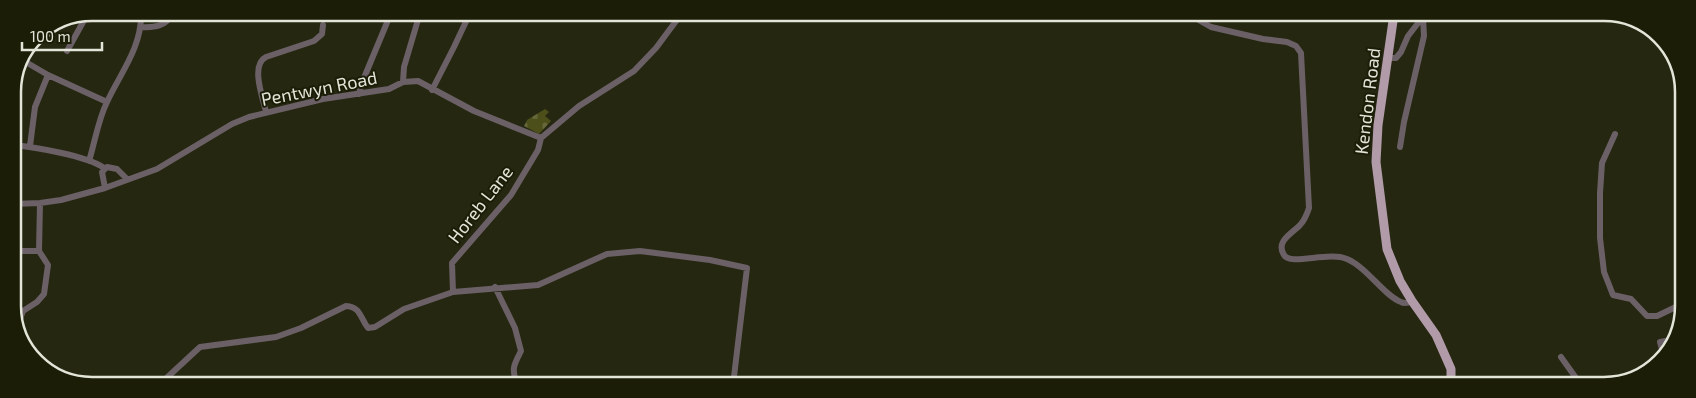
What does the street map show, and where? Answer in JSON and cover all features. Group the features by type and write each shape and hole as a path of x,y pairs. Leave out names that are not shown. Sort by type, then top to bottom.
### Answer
{"main road":[{"name":"Kendon Road","path":"1393,21 1378,125 1376,162 1387,249 1400,281 1436,335 1450,369 1450,377"}],"street":[{"path":"89,161 106,102 131,58 141,27 141,21"},
{"path":"141,27 153,27 166,21"},
{"path":"360,94 388,21"},
{"path":"403,82 404,67 418,21"},
{"path":"432,90 466,21"},
{"path":"541,138 579,106 634,71 656,48 676,21"},
{"path":"1200,21 1211,27 1263,39 1287,42 1296,46 1301,53 1308,208 1304,220 1284,240 1282,246 1283,254 1286,258 1292,260 1340,256 1363,269 1399,302 1412,301"},
{"path":"1388,58 1396,58 1401,52 1408,36 1420,21"},
{"path":"1400,147 1424,36 1424,21"},
{"path":"67,50 83,22"},
{"path":"266,112 257,71 260,60 314,41 322,34 323,25"},
{"path":"28,63 48,75 106,102"},
{"path":"30,146 35,107 48,75"},
{"name":"Pentwyn Road","path":"21,204 40,203 81,196 157,169 239,120 323,99 388,90 403,82 418,81 474,111 541,138"},
{"path":"1615,134 1602,163 1600,238 1604,272 1613,295 1630,299 1647,316 1657,316 1675,307"},
{"name":"Horeb Lane","path":"453,292 452,263 511,195 538,150 541,138"},
{"path":"21,145 89,161 104,168 117,169 127,179"},
{"path":"104,168 102,176 105,188"},
{"path":"22,312 44,294 48,266 39,251 40,203"},
{"path":"167,377 200,347 276,337 301,328 346,306 354,306 368,328 375,327 404,308 453,292 495,287 538,285 607,254 640,250 710,260 747,268 734,377"},
{"path":"21,251 39,251"},
{"path":"495,287 515,328 521,350 513,366 514,377"},
{"path":"1561,357 1575,377"}],"green space":[{"path":"545,109 549,112 545,116 551,121 539,134 524,126 527,120"}]}
